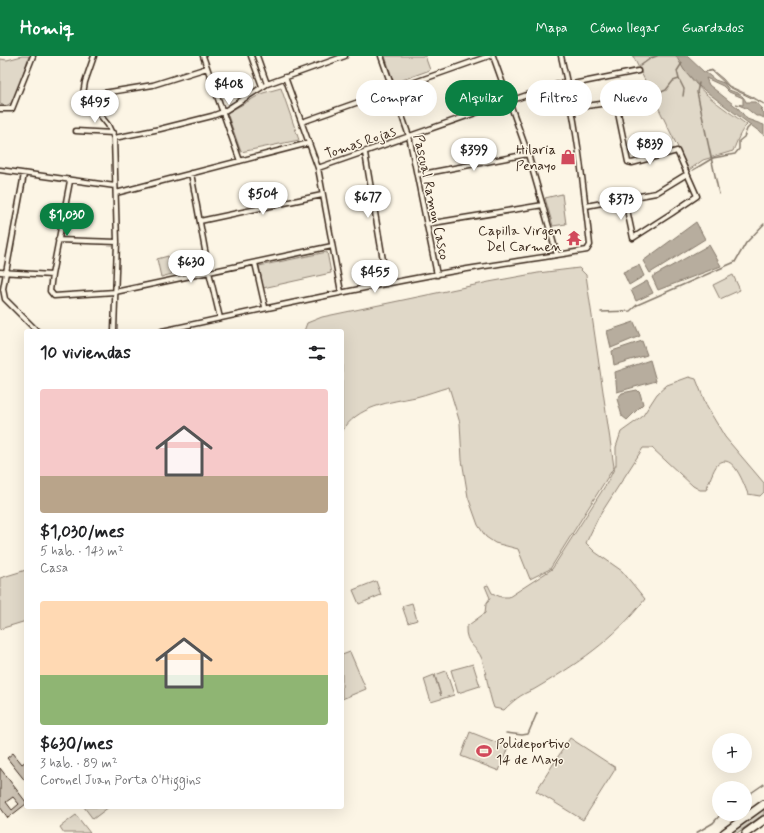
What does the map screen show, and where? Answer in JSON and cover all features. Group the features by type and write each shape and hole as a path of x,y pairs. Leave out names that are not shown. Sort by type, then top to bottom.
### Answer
{"highway":[{"path":"724,833 764,804"},
{"path":"746,833 764,820"}],"street":[{"path":"0,109 12,109 33,56"},
{"path":"94,56 83,90 85,96 113,133 114,138 117,242 114,292 114,329"},
{"path":"203,56 240,161"},
{"path":"251,56 262,86"},
{"path":"257,56 267,84"},
{"path":"114,138 160,129 223,112 262,86 345,56"},
{"name":"Pascual Ramon Casco","path":"381,56 389,80"},
{"path":"422,80 489,56"},
{"path":"493,56 502,80"},
{"path":"561,56 566,80"},
{"path":"85,96 153,85 207,68"},
{"name":"Tomas Rojas","path":"585,80 638,71"},
{"path":"285,77 318,168 341,292"},
{"path":"302,122 356,103"},
{"name":"Pascual Ramon Casco","path":"401,116 409,136 437,275"},
{"name":"Tomas Rojas","path":"318,168 467,116"},
{"path":"515,116 528,154 557,255"},
{"path":"171,329 265,307 341,292 587,250 590,245 586,206 573,116"},
{"path":"619,116 630,163 676,151 697,196 634,238 632,236 625,200"},
{"path":"76,131 113,133"},
{"path":"116,193 191,172 309,143"},
{"path":"366,152 387,284"},
{"path":"417,175 528,154"},
{"path":"0,170 70,181 115,186"},
{"path":"191,172 209,272 220,318"},
{"path":"24,174 3,289 5,299 35,329"},
{"path":"586,206 625,200 656,193 687,174"},
{"path":"70,181 50,289 54,296 114,292 332,246"},
{"path":"200,221 322,195"},
{"path":"427,224 543,205"},
{"path":"58,240 117,242"},
{"path":"255,263 265,307"},
{"path":"0,272 52,275"}],"shaded area":[{"path":"22,56 29,56 14,101 6,106 0,104 0,59 7,60"},
{"path":"385,56 425,56 430,70 402,80 393,80"},
{"path":"633,56 680,56 684,67 699,87 717,103 747,125 741,133 733,151 703,160 689,170 662,115 662,80 645,80"},
{"path":"676,56 687,56 704,72 712,70 729,86 764,104 729,87 712,71 705,72 715,80 724,83 729,90 741,95 746,102 755,102 763,109 760,109 764,113 764,118 756,116 746,108 736,104 743,105 743,98 729,92 723,86 706,78 709,85 738,108 747,119 764,125 764,135 700,87 684,70"},
{"path":"281,88 299,140 241,152 227,113 263,93"},
{"path":"562,194 566,224 553,226 545,198"},
{"path":"696,222 705,239 650,273 643,261"},
{"path":"709,245 721,266 658,290 652,277"},
{"path":"327,252 331,273 263,288 259,266"},
{"path":"168,256 172,274 161,277 157,259"},
{"path":"639,265 644,276 629,285 623,272"},
{"path":"579,268 586,275 614,467 550,569 530,579 518,549 495,543 486,537 478,525 468,497 462,460 460,423 449,387 420,396 385,403 365,411 356,416 344,429 344,329 305,329 307,323 322,317 538,273"},
{"path":"733,275 740,290 720,299 713,285"},
{"path":"647,281 653,293 636,301 631,290"},
{"path":"634,322 640,336 611,348 607,331"},
{"path":"642,341 647,355 614,365 612,351"},
{"path":"650,360 656,381 617,392 615,372"},
{"path":"689,377 696,379 707,407 725,437 764,483 764,492 760,496 748,494 741,477 733,465 723,461 716,466 706,490 700,490 693,486 652,448 643,448 598,518 586,543 595,552 622,571 645,599 621,627 579,661 549,681 521,696 504,710 494,708 482,659 469,642 466,633 466,627 485,613 486,604 490,598 485,586 488,585 492,593 501,597 509,597 552,569 607,483 616,465 616,447 621,432 642,417 657,394 667,385"},
{"path":"637,390 640,393 643,404 627,420 622,416 617,399 622,393"},
{"path":"24,571 24,622 0,629 0,578"},
{"path":"376,581 381,595 359,604 353,590"},
{"path":"412,603 417,620 408,623 402,606"},
{"path":"350,652 366,689 344,698 344,654"},
{"path":"473,664 480,686 458,693 451,670"},
{"path":"446,671 454,695 431,702 424,679 434,675 441,696 435,675"},
{"name":"Polideportivo 14 de Mayo","path":"470,732 508,747 499,771 461,756"},
{"path":"570,738 616,768 583,820 536,791"},
{"path":"764,808 764,814 737,833 730,833 746,821 752,821 752,817"},
{"path":"86,809 106,809 93,819"},
{"path":"76,815 90,833 64,833 60,827"}],"building":[{"path":"13,753 22,764 24,762 24,779 7,758"},
{"path":"0,768 24,799 24,806 8,818 0,807","holes":["13,797 19,804 12,810 6,802"]}],"waterway":[{"path":"640,66 651,58 657,56"},
{"path":"662,92 666,90 673,81 679,79 677,71 682,63"},
{"path":"679,79 684,89 683,96"},
{"path":"699,83 697,92 719,194"},
{"path":"693,170 713,158 735,154 739,149 739,141 744,137 747,129 751,125"},
{"path":"601,312 630,311 637,305 735,262 746,243 764,224"},
{"path":"506,733 522,735 528,734 537,713"},
{"path":"752,792 764,784"},
{"path":"696,833 715,821"}],"place":[{"name":"Hilaria Penayo","path":"568,157"},
{"name":"Capilla Virgen Del Carmen","path":"574,238"},
{"name":"Polideportivo 14 de Mayo","path":"484,751"}]}
